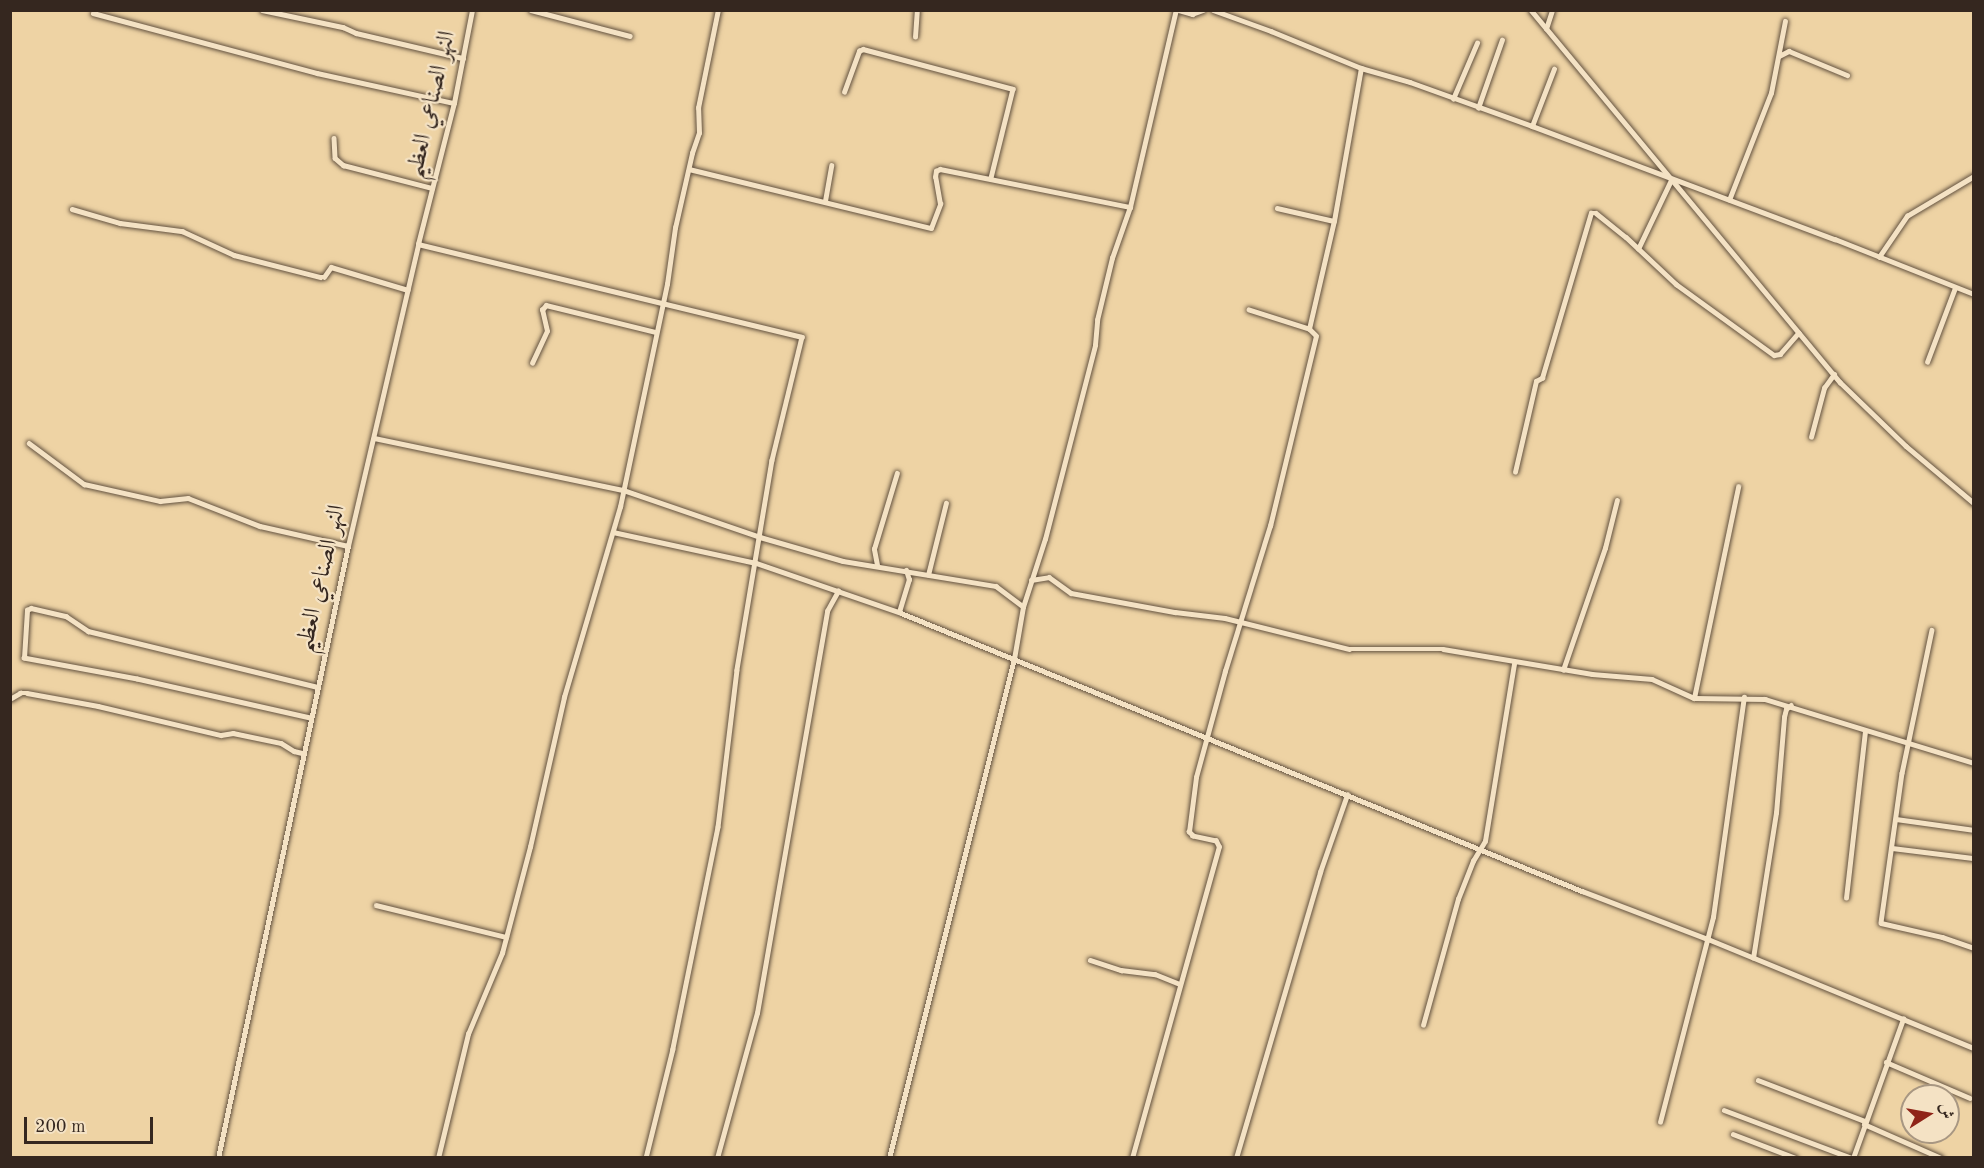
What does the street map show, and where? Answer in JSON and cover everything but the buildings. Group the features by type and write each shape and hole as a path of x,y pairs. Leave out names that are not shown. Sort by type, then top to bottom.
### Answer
{"street":[{"path":"262,10 343,27 356,33 463,58"},
{"name":"النهر الصناعي العظيم","path":"218,1158 302,753 418,244 454,103 472,10"},
{"path":"531,10 630,36"},
{"path":"438,1158 468,1034 506,937 564,697 598,576 613,532 662,305 675,228 699,134 698,108 718,10"},
{"path":"915,37 917,10"},
{"path":"889,1158 1014,659 1023,607 1045,539 1083,394 1112,258 1130,207 1177,10 1192,14 1203,10"},
{"path":"1213,10 1361,68 1410,82 1532,126 1974,294"},
{"path":"1531,10 1834,374 1906,446 1974,503"},
{"path":"1546,29 1552,10"},
{"path":"93,13 317,73 454,103"},
{"path":"1729,200 1771,93 1785,21"},
{"path":"1478,108 1502,40"},
{"path":"1453,99 1477,43"},
{"path":"844,92 859,51 863,49 1013,88 991,178"},
{"path":"1779,56 1790,51 1847,75"},
{"path":"1310,329 1334,221 1361,68"},
{"path":"1532,126 1554,69"},
{"path":"334,138 335,158 343,165 432,188"},
{"path":"825,201 831,166"},
{"path":"689,169 932,228 940,204 934,177 938,169 1130,207"},
{"path":"1879,256 1898,226 1911,212 1974,176"},
{"path":"1638,249 1670,178"},
{"path":"1277,208 1334,221"},
{"path":"72,209 120,223 182,231 234,255 320,277 324,277 331,267 408,290"},
{"path":"1515,472 1536,381 1542,378 1590,214 1596,213 1676,284 1774,355 1780,354 1798,333"},
{"path":"418,244 662,305 802,337 772,460 737,670 718,827 673,1049 646,1158"},
{"path":"1927,362 1955,288"},
{"path":"532,363 547,331 542,310 546,305 656,332"},
{"path":"1131,1158 1219,847 1216,841 1192,837 1188,830 1206,737 1277,498 1316,338 1316,332 1310,329 1249,310"},
{"path":"1811,437 1824,388 1834,374"},
{"path":"374,438 623,490 760,537 843,561 996,586 1023,607"},
{"path":"29,443 84,484 160,501 188,498 260,526 348,546"},
{"path":"877,565 874,549 897,473"},
{"path":"1694,698 1738,487"},
{"path":"1563,670 1603,555 1617,500"},
{"path":"928,575 946,503"},
{"path":"613,532 756,563 899,612 1593,896 1708,939 1974,1048"},
{"path":"899,612 909,580 906,570"},
{"path":"1030,580 1049,577 1071,593 1240,621 1348,649 1443,650 1563,670 1652,679 1694,698 1744,697 1791,705 1907,744 1974,763"},
{"path":"717,1158 757,1013 827,611 838,591"},
{"path":"310,718 182,689 24,658 27,610 31,608 66,616 88,631 317,687"},
{"path":"1932,630 1907,744 1881,924 1942,937 1974,948"},
{"path":"1423,1025 1454,908 1473,861 1481,849 1491,810 1514,663"},
{"path":"10,699 20,693 27,693 98,706 221,735 231,733 281,743 294,752 302,753"},
{"path":"1660,1122 1708,939 1729,815 1744,697"},
{"path":"1753,958 1776,813 1784,717 1786,709 1791,705"},
{"path":"1846,898 1865,730"},
{"path":"1236,1158 1320,872 1347,795"},
{"path":"1896,819 1974,830"},
{"path":"1892,848 1974,858"},
{"path":"376,905 506,937"},
{"path":"1090,960 1121,970 1155,974 1180,984"},
{"path":"1724,1110 1853,1158 1903,1019"},
{"path":"1886,1062 1970,1098"},
{"path":"1758,1080 1865,1122 1941,1158"},
{"path":"1733,1134 1796,1158"}]}
